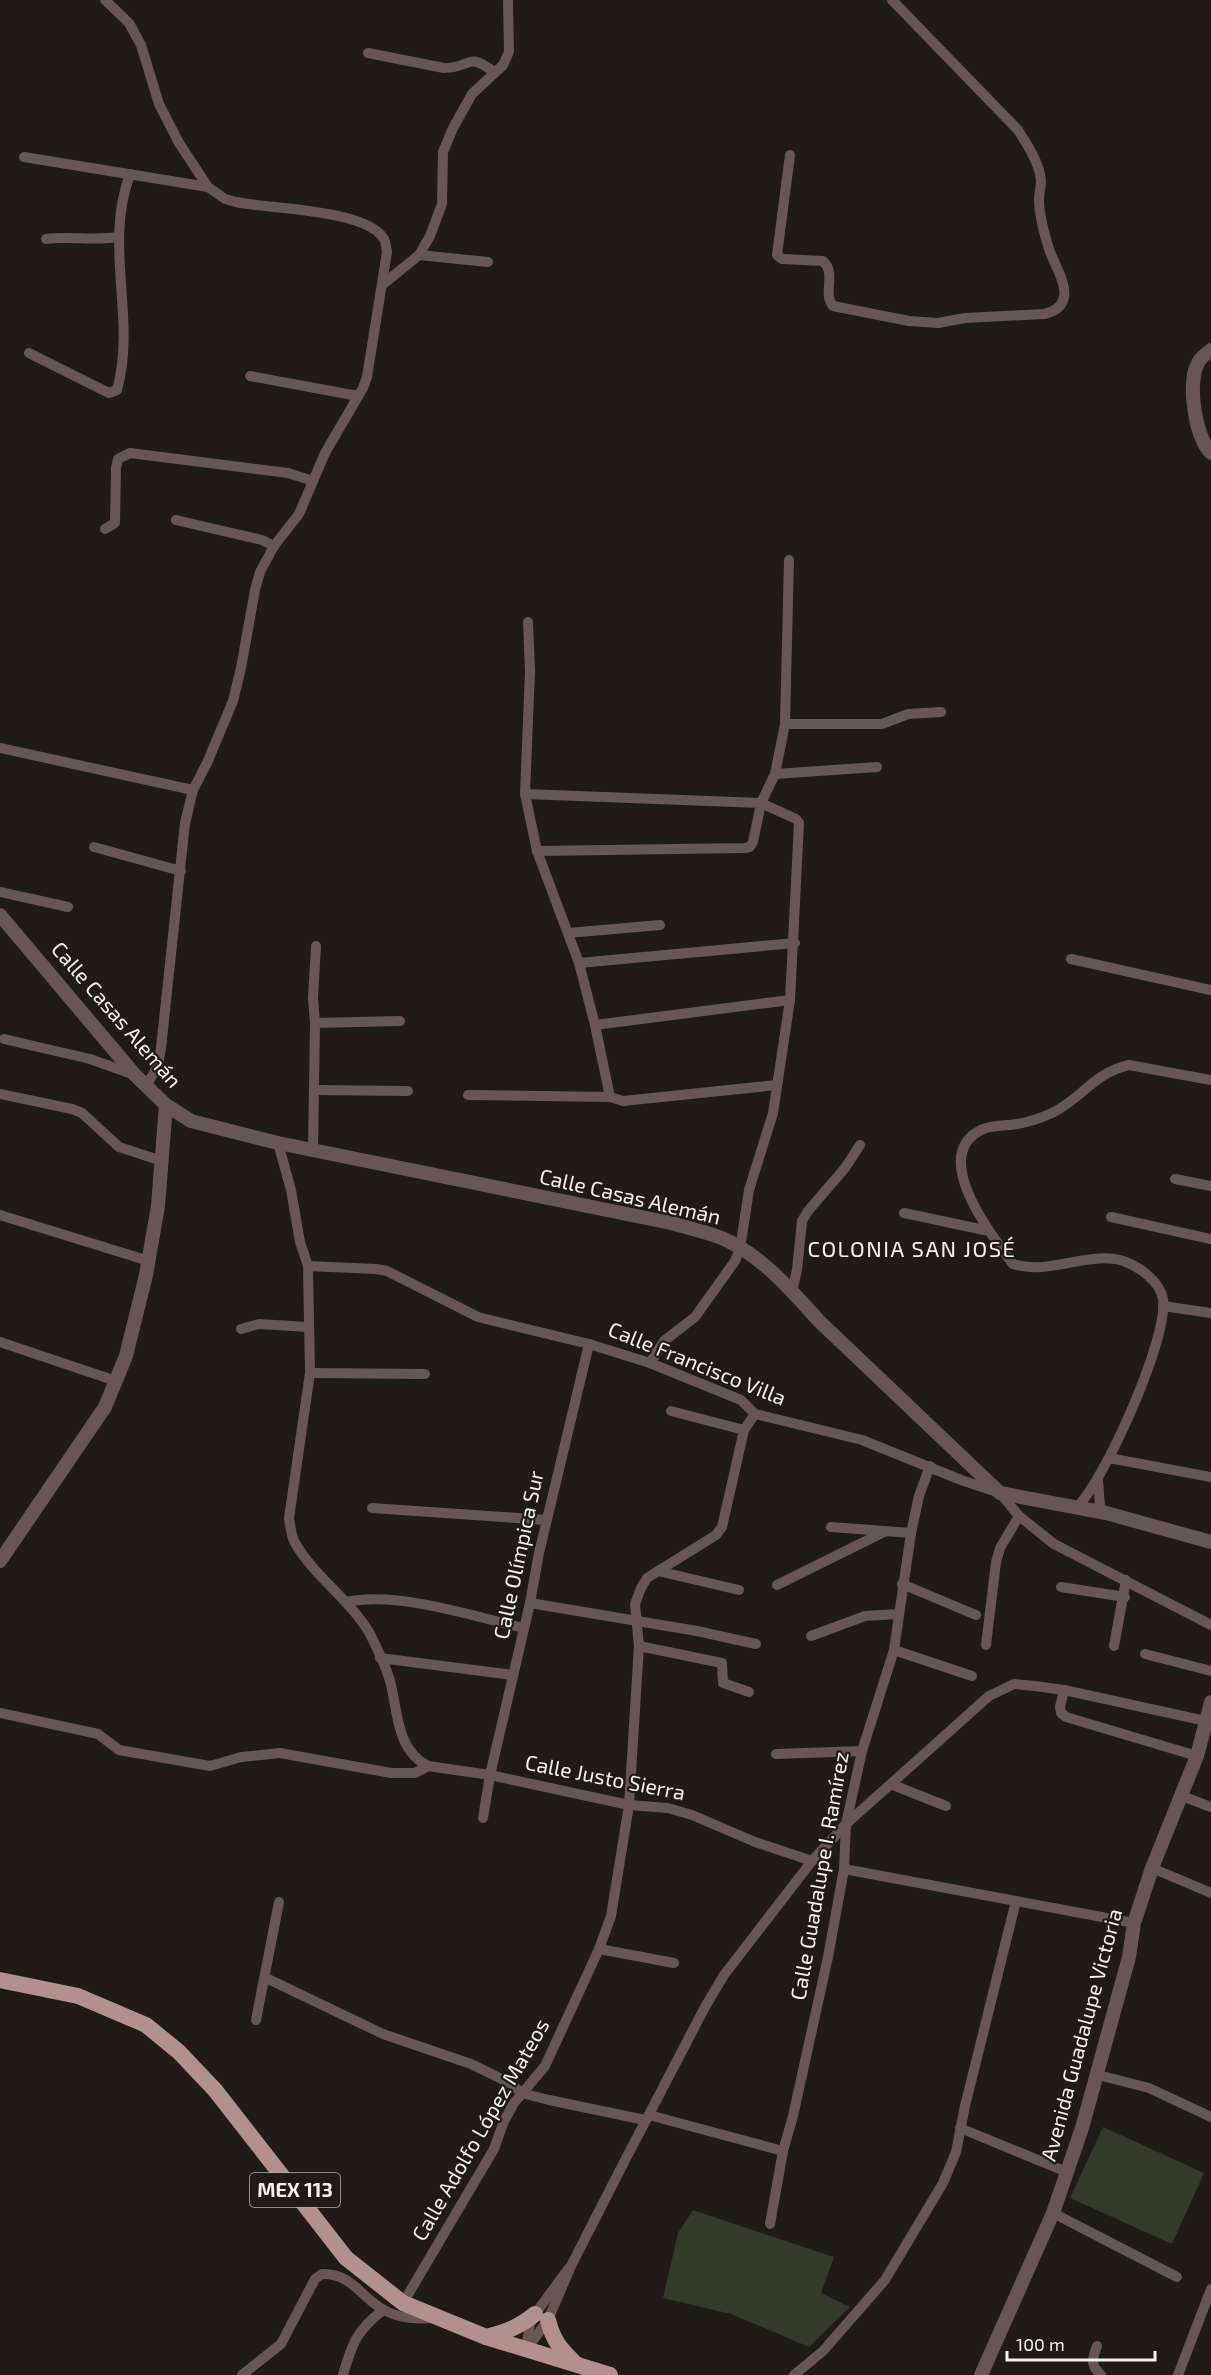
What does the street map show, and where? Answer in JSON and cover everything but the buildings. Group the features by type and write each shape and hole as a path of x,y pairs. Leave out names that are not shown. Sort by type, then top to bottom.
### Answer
{"main road":[{"name":"MEX 113","path":"0,1980 78,1996 146,2025 179,2052 215,2090 346,2258 403,2303 486,2337 607,2374"},
{"path":"486,2337 510,2331 542,2317 559,2348 578,2366"}],"street":[{"path":"105,0 129,23 137,38 159,104 179,143 208,187"},
{"path":"382,285 419,255 430,236 442,204 442,159 447,142 471,94 503,65 509,52 508,0"},
{"path":"790,155 777,255 782,259 823,261 830,269 829,298 833,306 909,321 938,323 965,318 1044,314 1056,310 1064,298 1062,284 1049,251 1039,211 1041,180 1039,172 1024,139 1018,130 892,0"},
{"path":"368,53 444,68 454,68 469,60 476,60 494,72"},
{"path":"24,157 208,187 236,202 330,214 368,225 385,240 387,252 367,377 325,453 299,514 274,546 260,572 233,702 193,790 186,823 161,1048 158,1066 146,1086"},
{"path":"29,353 108,393 117,390 123,357 117,237 124,188 130,174"},
{"path":"46,239 117,237"},
{"path":"419,255 488,262"},
{"path":"1211,350 1198,361 1192,378 1197,427 1206,448 1211,453"},
{"path":"250,376 358,396"},
{"path":"105,529 115,523 118,459 129,453 288,473 313,481"},
{"path":"177,520 262,540 274,546"},
{"path":"537,851 745,848 750,846 753,842 761,803 775,774 785,724 789,560"},
{"path":"528,622 530,671 525,794 537,851 579,963 610,1097"},
{"path":"785,724 882,724 908,714 941,712"},
{"path":"0,748 193,790"},
{"path":"775,774 877,767"},
{"path":"525,794 761,803 796,819 799,823 795,943 790,1000 773,1113 749,1190 740,1248 735,1261 695,1317 664,1341 650,1363"},
{"path":"94,847 181,871"},
{"path":"0,892 68,907"},
{"name":"Calle Casas Alemán","path":"0,915 135,1075 166,1105 191,1121 278,1143 671,1223 725,1239 740,1248 792,1291 819,1321 1000,1492 1019,1516 1054,1544 1211,1625"},
{"path":"568,933 660,925"},
{"path":"579,963 795,943"},
{"path":"313,1150 315,1023 313,998 316,946"},
{"path":"1071,959 1211,990"},
{"path":"595,1025 790,1000"},
{"path":"315,1023 400,1022"},
{"path":"4,1039 90,1059 135,1075"},
{"path":"1077,1507 1084,1500 1109,1458 1149,1366 1160,1334 1163,1306 1160,1290 1147,1274 1112,1258 1062,1265 1024,1267 1013,1264 989,1231 962,1176 960,1158 964,1146 981,1130 1031,1122 1063,1108 1105,1072 1122,1066 1159,1069 1211,1080"},
{"path":"468,1095 610,1097 623,1101 777,1084"},
{"path":"314,1090 408,1091"},
{"path":"0,1094 82,1113 119,1147 162,1161"},
{"path":"0,1561 105,1407 126,1356 149,1261 158,1206 166,1105"},
{"path":"278,1143 291,1190 300,1242 308,1266 310,1373 289,1518 293,1539 304,1555 347,1602 370,1634 390,1680 399,1726 410,1752 417,1761 428,1766"},
{"path":"792,1291 797,1270 802,1221 845,1168 860,1145"},
{"path":"1175,1179 1211,1186"},
{"path":"904,1214 989,1231"},
{"path":"0,1215 149,1261"},
{"path":"1111,1217 1211,1239"},
{"name":"Calle Francisco Villa","path":"308,1266 387,1271 478,1317 589,1344 650,1363 741,1400 755,1414 862,1440 961,1480 1000,1492 1106,1513 1211,1542"},
{"path":"1163,1306 1211,1313"},
{"path":"241,1329 259,1324 308,1327"},
{"path":"0,1342 116,1381"},
{"name":"Calle Olímpica Sur","path":"483,1818 490,1775 530,1603 546,1520 589,1344"},
{"path":"310,1373 425,1374"},
{"path":"671,1411 744,1430"},
{"name":"Calle Adolfo López Mateos","path":"403,2303 494,2149 504,2121 521,2093 545,2066 599,1949 610,1917 629,1805 639,1646 635,1604 647,1578 716,1535 722,1527 744,1430 755,1414"},
{"path":"1109,1458 1211,1477"},
{"name":"Calle Guadalupe I. Ramírez","path":"770,2224 783,2151 793,2116 828,1957 843,1869 846,1824 862,1751 894,1650 902,1584 919,1496 930,1466"},
{"path":"1098,1476 1100,1507 1106,1513"},
{"path":"372,1508 546,1520"},
{"path":"986,1645 996,1562 1000,1548 1019,1516"},
{"path":"831,1527 912,1533"},
{"path":"777,1585 885,1531"},
{"path":"658,1571 739,1590"},
{"path":"1114,1646 1125,1598 1126,1580"},
{"path":"902,1584 976,1615"},
{"path":"1061,1587 1125,1598"},
{"path":"347,1602 357,1600 398,1601 433,1606 523,1628"},
{"path":"530,1603 697,1631 756,1644"},
{"path":"811,1636 865,1616 898,1614"},
{"path":"639,1646 722,1664 723,1683 749,1692"},
{"path":"894,1650 972,1676"},
{"path":"1145,1654 1211,1671"},
{"path":"380,1658 513,1675"},
{"path":"526,2350 563,2273 571,2266 705,2007 724,1975 812,1860 846,1824 989,1696 1014,1684 1064,1690 1209,1721"},
{"path":"1064,1690 1060,1707 1061,1713 1066,1717 1197,1756"},
{"name":"Avenida Guadalupe Victoria","path":"981,2375 1053,2213 1098,2075 1129,1957 1134,1923 1152,1868 1197,1756 1209,1721 1211,1702"},
{"path":"0,1713 98,1734 119,1750 210,1766 241,1757 280,1753 402,1774 415,1773 428,1766"},
{"path":"776,1754 862,1751"},
{"name":"Calle Justo Sierra","path":"428,1766 490,1775 629,1805 668,1808 692,1815 755,1842 812,1860"},
{"path":"892,1785 946,1806"},
{"path":"1182,1796 1211,1807"},
{"path":"1152,1868 1211,1893"},
{"path":"843,1869 1134,1923"},
{"path":"794,2375 823,2351 885,2280 943,2183 956,2152 1016,1901"},
{"path":"256,2020 279,1902"},
{"path":"599,1949 674,1963"},
{"path":"266,1978 383,2034 471,2064 512,2084 521,2093 647,2118 783,2151"},
{"path":"1098,2075 1149,2088 1211,2117"},
{"path":"960,2128 1067,2172"},
{"path":"1053,2213 1177,2277"},
{"path":"242,2375 281,2344 315,2279 322,2274 342,2276 383,2310 409,2319 436,2318"},
{"path":"1178,2375 1211,2289"},
{"path":"343,2375 354,2340 383,2310"},
{"path":"1098,2346 1092,2359 1093,2366 1101,2375"}],"green space":[{"path":"1103,2127 1204,2173 1172,2244 1070,2198"},
{"path":"693,2210 834,2257 821,2293 850,2307 809,2347 731,2314 663,2298 678,2233"}],"district":[{"name":"COLONIA SAN JOSÉ","path":"912,1249"}]}
